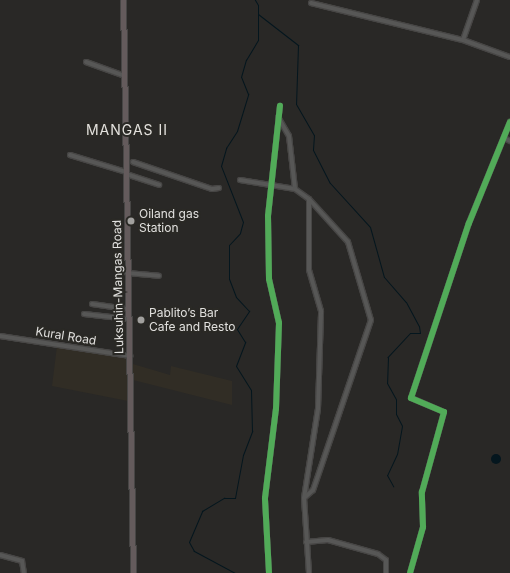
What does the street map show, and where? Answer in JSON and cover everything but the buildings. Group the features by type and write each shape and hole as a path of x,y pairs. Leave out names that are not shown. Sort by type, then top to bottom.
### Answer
{"main road":[{"name":"Luksuhin-Mangas Road","path":"124,0 125,76 130,160 126,173 133,573"}],"street":[{"path":"463,40 477,0"},
{"path":"311,3 463,40 510,57"},
{"path":"86,62 125,76"},
{"path":"269,573 265,498 276,409 279,323 268,274 270,186 277,117 280,106"},
{"path":"277,117 289,136 295,189"},
{"path":"410,573 423,528 422,492 444,412 411,398 469,223 510,122"},
{"path":"504,138 510,141"},
{"path":"70,155 159,185"},
{"path":"130,160 212,189 219,188"},
{"path":"240,180 295,189 309,199 348,242 372,325 313,490 304,498"},
{"path":"309,199 308,270 321,311 318,409 304,498 309,573"},
{"path":"127,273 159,276"},
{"path":"92,304 129,309"},
{"path":"84,314 129,319"},
{"name":"Kural Road","path":"0,336 130,356"},
{"path":"306,542 328,540 378,554 386,560 386,573"},
{"path":"0,556 22,560 24,573"}],"shaded area":[{"path":"57,346 128,358 128,401 52,386"},
{"path":"133,364 170,375 171,366 232,381 232,405 133,380"}],"water":[{"path":"494,454 498,454 500,455 500,463 494,464 491,461 491,457"}],"waterway":[{"path":"235,573 194,551 189,542 202,511 224,498 235,498 243,455 252,431 251,390 236,366 245,342 237,329 249,311 236,297 229,279 229,245 240,233 243,222 221,166 226,148 237,131 248,94 241,77 246,60 258,40 258,5 255,0"},
{"path":"258,14 298,45 296,104 314,135 313,150 330,183 370,227 384,277 406,302 419,326 420,333 410,333 388,357 387,383 396,399 396,414 402,426 397,454 387,475 393,486"}],"cycle path":[{"path":"269,573 265,498 276,409 279,323 269,279 268,216 280,106"},
{"path":"410,573 423,527 422,492 444,412 411,398 469,223 510,122"}],"place":[{"name":"Oiland gas Station","path":"131,221"},
{"name":"Pablito’s Bar Cafe and Resto","path":"141,320"}],"district":[{"name":"MANGAS II","path":"127,130"}]}
